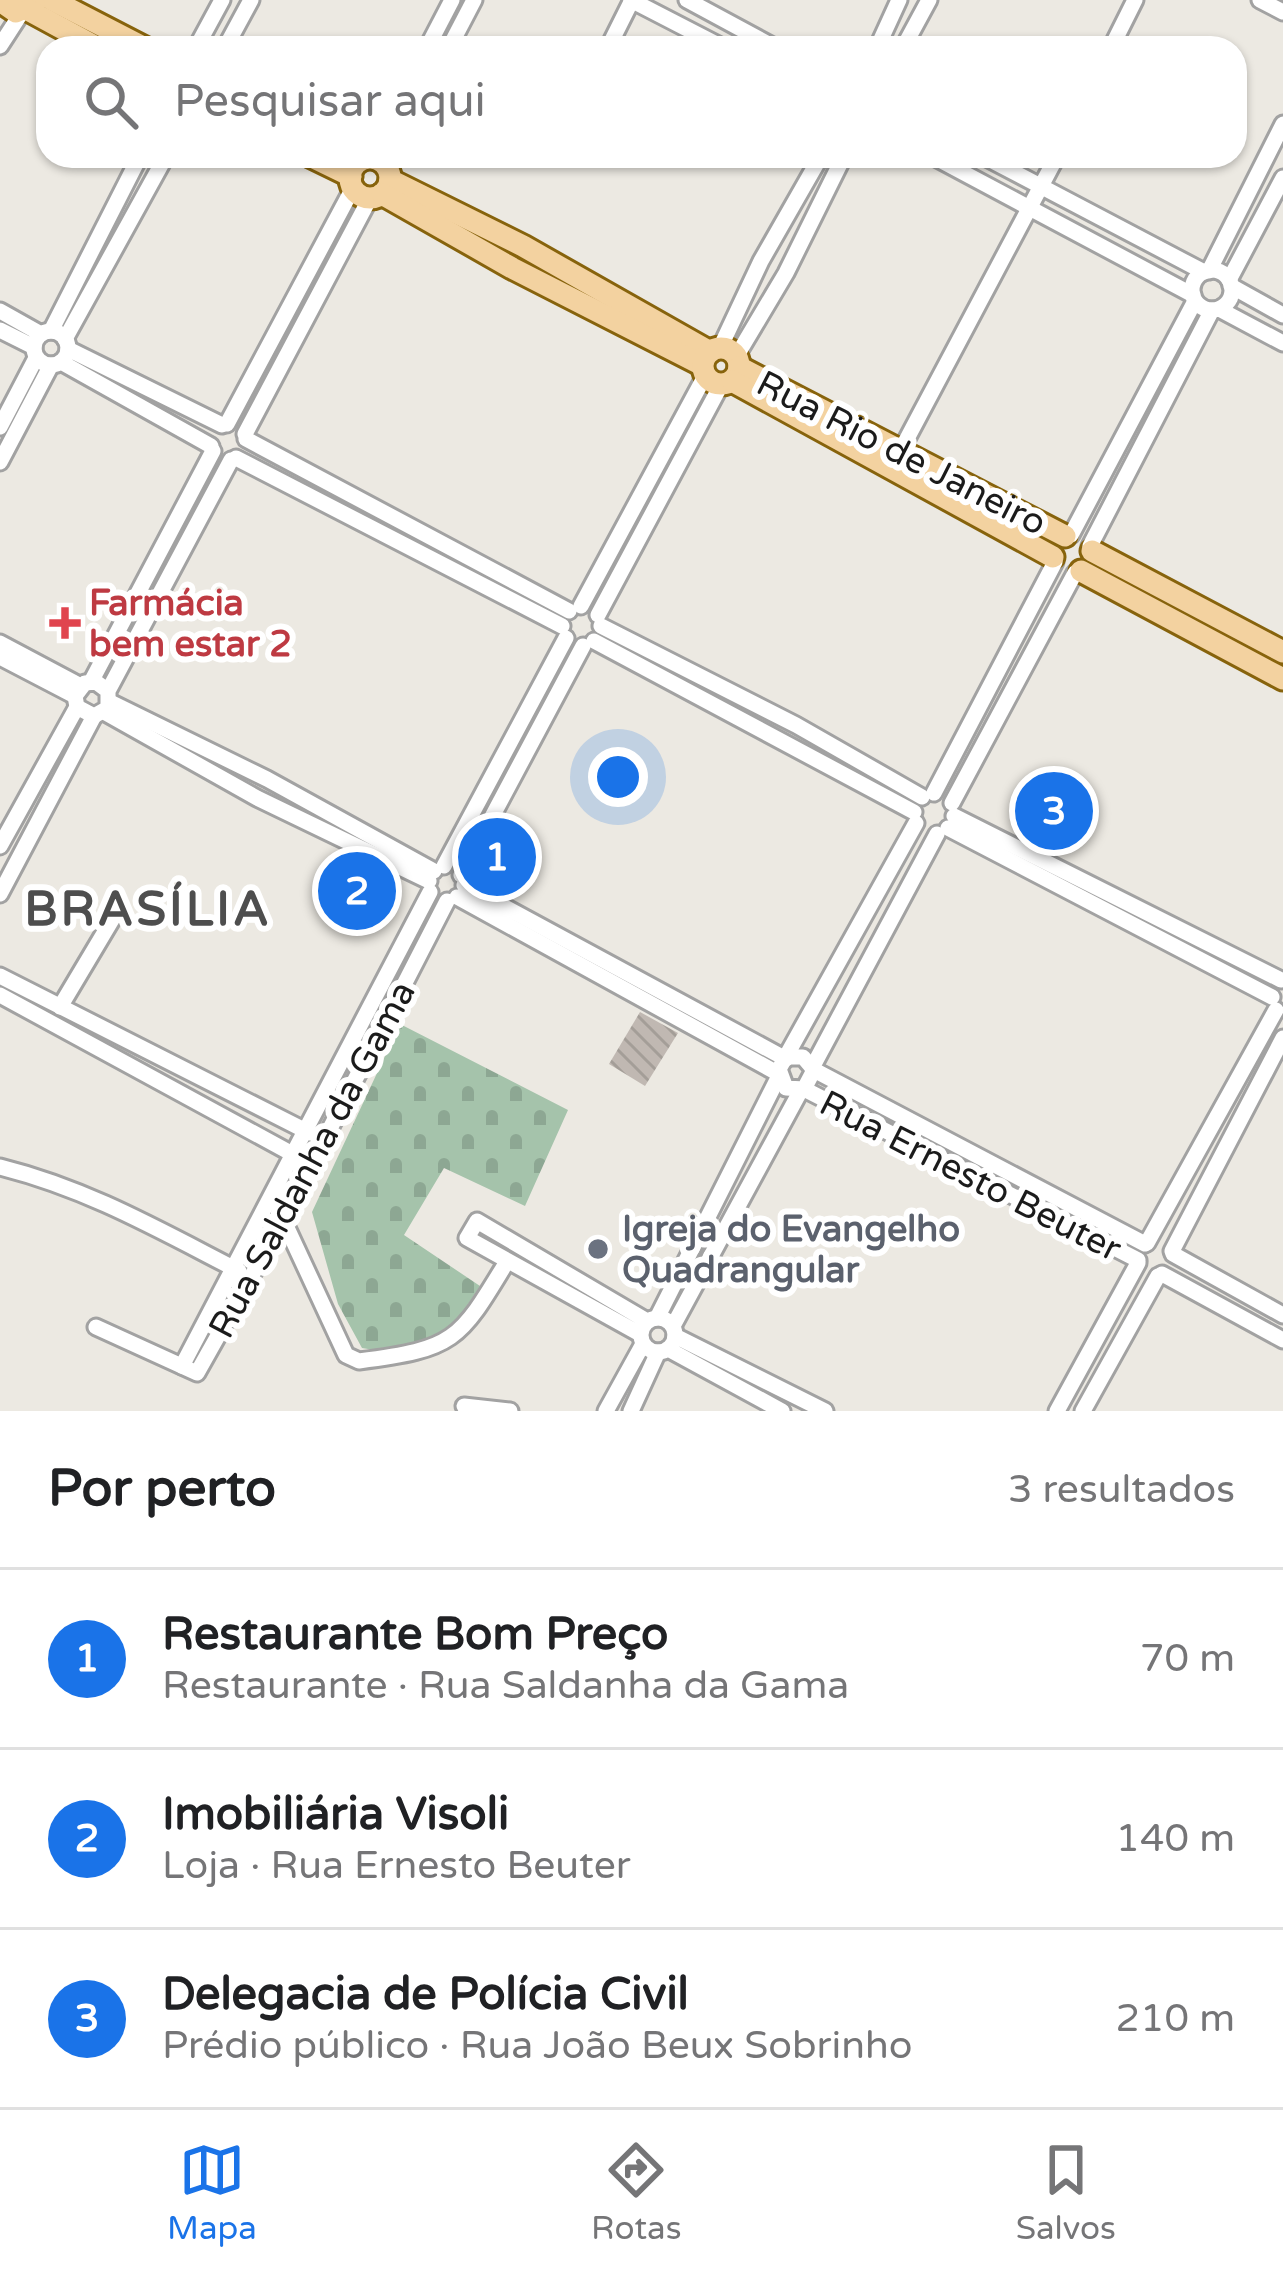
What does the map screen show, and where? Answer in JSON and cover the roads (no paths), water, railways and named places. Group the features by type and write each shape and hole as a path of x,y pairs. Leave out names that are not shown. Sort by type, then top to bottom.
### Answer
{"main road":[{"path":"52,0 122,36"},
{"path":"0,1 28,7 78,36"},
{"name":"Rua Rio de Janeiro","path":"369,172 523,246 721,366 1073,554 1283,652"},
{"name":"Rua Rio de Janeiro","path":"369,172 512,268 901,450 918,472"},
{"path":"512,268 523,246"},
{"name":"Rua Rio de Janeiro","path":"1073,554 1283,679"}],"street":[{"path":"202,36 222,0"},
{"path":"232,36 251,0"},
{"path":"433,36 452,0"},
{"path":"455,36 474,0"},
{"path":"614,36 632,0 702,36"},
{"path":"667,16 676,0"},
{"path":"910,36 928,0"},
{"path":"1118,36 1136,0"},
{"path":"1260,0 1283,12"},
{"path":"683,26 694,2 752,36"},
{"path":"0,46 28,7"},
{"path":"882,36 895,8 914,29"},
{"path":"607,1411 658,1335 802,1090 948,820 1194,298 1194,282 1206,272 1283,124"},
{"path":"0,462 134,168"},
{"path":"0,427 159,168"},
{"name":"Rua Saldanha da Gama","path":"189,1370 252,1277 673,482 761,261 814,168"},
{"name":"Rua Saldanha da Gama","path":"189,1370 232,1268 569,620 653,472 786,273 838,168"},
{"path":"964,168 1283,343"},
{"path":"1005,168 1283,315"},
{"path":"901,450 1052,168"},
{"path":"28,846 3,840 212,448 212,436 225,425 369,172"},
{"path":"0,894 246,437 369,172"},
{"path":"631,1411 658,1335 783,1067 922,806 1216,310 1231,297 1230,283 1283,178"},
{"path":"1116,254 1128,232"},
{"path":"761,261 786,273"},
{"path":"0,311 212,448 594,632 948,820 1277,1008"},
{"path":"0,330 225,425 594,632"},
{"path":"653,472 673,482"},
{"path":"0,643 104,705"},
{"path":"0,657 267,778 457,889"},
{"path":"922,806 1282,980 1277,1008 1057,1411"},
{"path":"434,877 457,889"},
{"name":"Rua Ernesto Beuter","path":"457,889 783,1067"},
{"path":"61,1007 119,908"},
{"path":"859,928 880,939"},
{"path":"0,976 323,1140"},
{"path":"832,978 854,989"},
{"path":"0,995 311,1163"},
{"path":"1083,1411 1172,1253 1283,1038"},
{"name":"Rua Ernesto Beuter","path":"783,1067 803,1057 813,1069 1142,1252"},
{"name":"Rua Ernesto Beuter","path":"783,1067 786,1088 802,1090 1142,1252"},
{"path":"0,1168 66,1184 111,1202 252,1277"},
{"path":"271,1197 346,1355 359,1360 446,1342 466,1329 506,1263"},
{"path":"782,1411 658,1335 592,1286 478,1221 467,1238 581,1306 658,1335 825,1411"},
{"name":"Rua Ernesto Beuter","path":"1142,1252 1159,1241 1283,1316"},
{"name":"Rua Ernesto Beuter","path":"1142,1252 1144,1272 1160,1275 1283,1340"},
{"path":"581,1306 592,1286"},
{"path":"96,1327 189,1370"},
{"path":"464,1406 510,1411"}],"place":[{"name":"Farmácia bem estar 2","path":"65,623"},
{"name":"Delegacia de Polícia Civil","path":"1054,811"},
{"name":"Restaurante Bom Preço","path":"497,857"},
{"name":"Imobiliária Visoli","path":"357,891"},
{"name":"Igreja do Evangelho Quadrangular","path":"598,1249"}],"district":[{"name":"BRASÍLIA","path":"148,908"}]}
